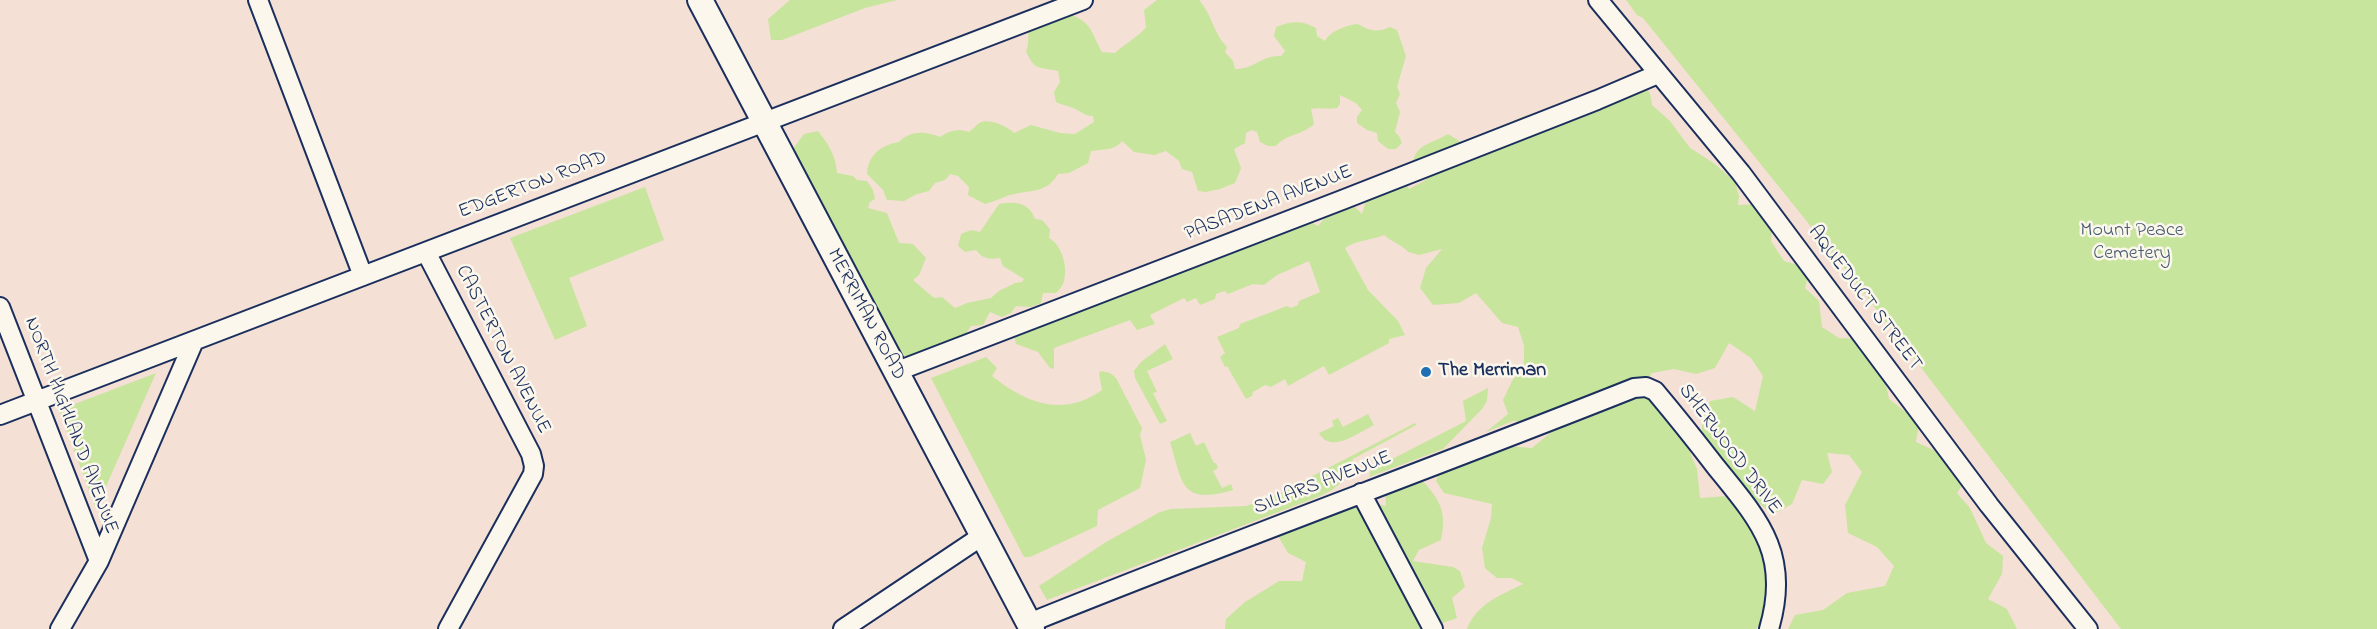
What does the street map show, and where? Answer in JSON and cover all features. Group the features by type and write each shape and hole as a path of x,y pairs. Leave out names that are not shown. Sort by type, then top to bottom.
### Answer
{"main road":[{"name":"MERRIMAN ROAD","path":"700,0 1030,626"}],"street":[{"path":"258,0 363,276"},
{"name":"EDGERTON ROAD","path":"0,415 1083,0"},
{"name":"AQUEDUCT STREET","path":"1598,0 1741,173 1989,505 2088,629"},
{"name":"PASADENA AVENUE","path":"895,372 1342,200 1658,74"},
{"name":"CASTERTON AVENUE","path":"426,252 531,454 534,465 533,474 448,629"},
{"name":"NORTH HIGHLAND AVENUE","path":"0,307 99,561"},
{"name":"NORTH HIGHLAND AVENUE","path":"60,629 99,561 194,341"},
{"name":"SHERWOOD DRIVE","path":"1634,388 1646,387 1655,391 1761,524 1774,556 1777,572 1777,588 1769,629"},
{"name":"SILLARS AVENUE","path":"1030,626 1361,493 1634,388"},
{"path":"1361,493 1433,629"},
{"path":"843,629 982,536"}],"green space":[{"path":"790,0 897,0 865,8 782,40 771,40 768,19"},
{"path":"1157,0 1199,0 1227,47 1225,52 1233,61 1235,69 1248,67 1274,56 1281,56 1285,51 1274,36 1276,27 1287,24 1296,22 1311,25 1316,28 1317,36 1325,41 1335,31 1358,24 1374,30 1390,27 1397,30 1406,56 1397,87 1400,94 1396,103 1400,112 1395,132 1402,143 1396,149 1388,149 1378,141 1377,133 1357,123 1357,117 1362,110 1356,103 1340,95 1340,104 1337,108 1311,109 1314,124 1276,146 1268,146 1260,142 1257,132 1252,130 1246,133 1245,143 1234,149 1241,168 1235,183 1206,192 1198,191 1192,172 1182,169 1179,161 1166,151 1154,155 1134,152 1122,141 1112,148 1091,151 1088,163 1069,173 1058,174 1053,181 1042,188 985,204 968,195 969,187 958,176 950,174 945,180 935,183 929,191 904,201 887,200 883,190 867,174 870,161 881,148 913,134 924,133 940,137 954,131 969,132 980,123 989,121 1014,133 1031,125 1060,133 1075,134 1094,122 1093,116 1056,102 1054,92 1060,82 1058,71 1038,67 1032,62 1026,51 1029,28 1063,12 1085,22 1102,52 1115,53 1144,30 1146,27 1144,10"},
{"name":"Mount Peace Cemetery","path":"1626,0 2377,0 2377,629 2121,629 1854,280 1643,18 1637,15"},
{"path":"1627,77 1648,90 1652,105 1670,121 1690,148 1715,164 1735,182 1739,196 1738,205 1757,204 1773,221 1771,241 1784,261 1805,267 1807,280 1805,288 1819,301 1822,327 1839,338 1860,339 1884,376 1889,399 1919,422 1916,442 1938,452 1963,484 1957,493 1970,508 1986,543 2003,556 2002,574 1988,599 2007,609 2017,629 1788,629 1795,615 1823,610 1847,593 1885,586 1894,566 1877,547 1848,533 1845,505 1862,472 1849,455 1827,453 1832,472 1823,484 1802,480 1792,504 1772,515 1718,460 1705,441 1702,431 1710,401 1733,397 1755,411 1763,376 1751,358 1729,343 1715,368 1696,374 1674,369 1652,373 1641,389 1651,403 1679,426 1697,469 1700,498 1728,496 1778,546 1783,564 1769,583 1780,599 1756,629 1467,629 1476,613 1483,607 1498,596 1523,584 1512,578 1497,578 1485,568 1482,548 1491,518 1492,504 1444,493 1436,481 1443,462 1507,446 1532,448 1560,425 1513,421 1486,432 1508,414 1503,400 1512,381 1524,366 1524,346 1518,327 1502,323 1476,293 1459,303 1433,305 1420,288 1426,268 1442,249 1419,255 1408,252 1384,235 1354,243 1345,248 1368,290 1398,321 1405,335 1389,339 1389,343 1329,375 1324,366 1288,386 1285,379 1271,387 1265,385 1246,399 1220,357 1225,353 1217,337 1239,328 1240,324 1287,306 1291,308 1298,305 1299,301 1320,292 1309,261 1277,275 1264,285 1253,284 1228,294 1225,291 1216,294 1215,299 1200,305 1196,298 1187,302 1184,298 1150,315 1155,324 1137,330 1130,320 1054,348 1054,369 1050,368 1038,352 1016,344 1014,336 1307,220 1318,226 1330,212 1355,207 1362,214 1372,183 1382,175 1400,169 1409,189 1426,180 1413,163 1417,152 1448,134 1482,157 1490,149 1501,129 1509,123 1527,115 1545,125 1588,95"},
{"path":"818,131 831,151 837,173 867,181 873,190 875,199 870,202 868,208 887,213 899,243 913,244 926,258 919,275 913,280 934,298 942,297 955,308 991,298 999,291 1022,282 1024,279 1003,266 1000,258 986,258 976,250 965,252 958,246 961,234 971,230 980,232 999,204 1005,203 1025,206 1035,219 1042,220 1050,229 1049,238 1061,251 1064,263 1065,275 1062,286 1056,293 1043,293 1041,303 1031,307 1016,306 1011,313 1002,317 990,312 983,325 971,326 960,342 927,352 921,351 911,357 899,354 889,340 889,327 878,323 792,164 793,149 804,134"},
{"path":"645,187 664,240 569,278 587,326 555,340 510,238"},
{"path":"1165,344 1173,359 1147,371 1157,392 1153,393 1167,421 1160,424 1135,378 1134,371 1141,362"},
{"path":"986,357 997,368 992,376 1018,394 1045,404 1059,405 1087,399 1102,390 1099,373 1101,371 1110,373 1116,378 1142,428 1140,435 1146,460 1140,488 1098,510 1097,526 1030,557 1024,557 931,378"},
{"path":"156,373 96,509 59,410"},
{"path":"1488,388 1487,401 1482,409 1443,449 1369,477 1371,470 1466,421 1463,401"},
{"path":"1368,414 1374,425 1345,440 1331,442 1319,433 1334,426 1332,421 1338,418 1343,427"},
{"path":"1415,423 1416,425 1353,459 1342,482 1318,497 1047,600 1039,586 1106,542 1160,512 1171,509 1246,506 1268,499"},
{"path":"1190,433 1196,446 1204,442 1218,468 1213,471 1222,488 1231,484 1233,490 1203,495 1187,488 1178,470 1170,442"},
{"path":"1421,479 1440,506 1443,530 1441,540 1419,550 1413,561 1453,567 1460,571 1465,587 1452,598 1457,618 1425,629 1225,629 1226,619 1245,602 1279,581 1302,581 1306,562 1288,553 1278,536 1280,522 1296,516 1316,521 1335,505 1376,504 1386,506 1385,486"}],"place":[{"name":"The Merriman","path":"1426,372"}]}
